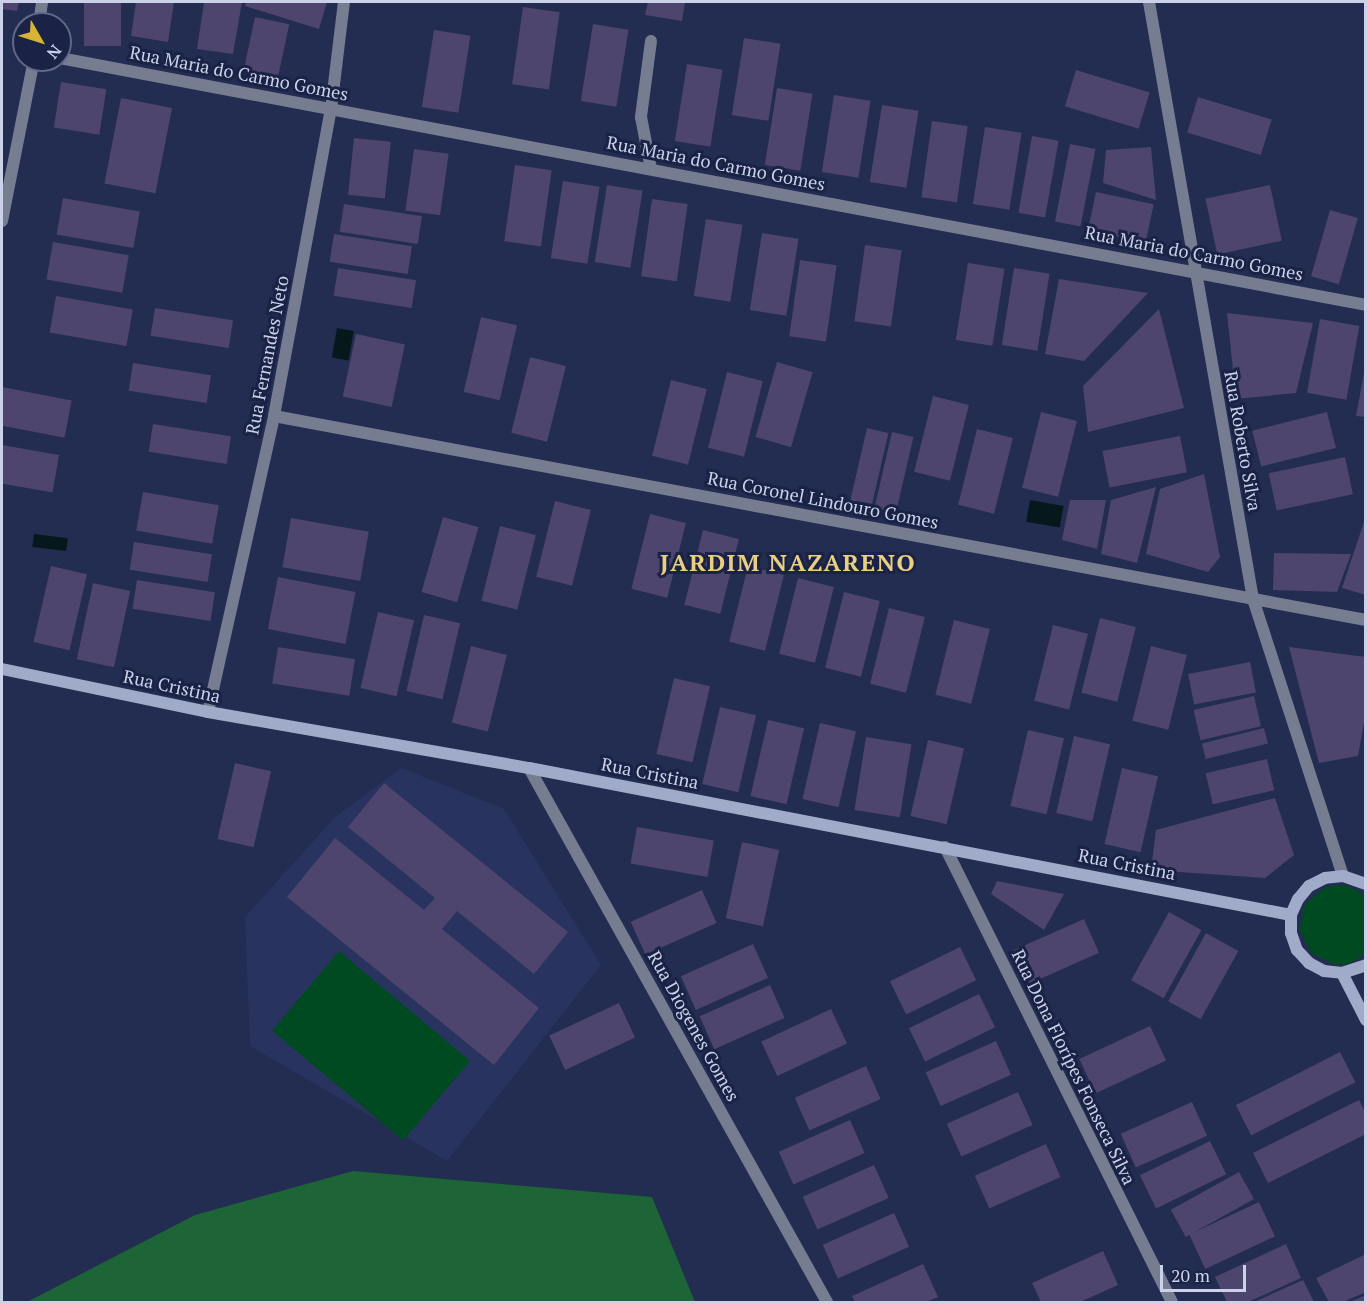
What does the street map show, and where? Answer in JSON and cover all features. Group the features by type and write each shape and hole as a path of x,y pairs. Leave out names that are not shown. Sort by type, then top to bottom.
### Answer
{"main road":[{"name":"Rua Cristina","path":"2,669 208,712 529,768 1291,915"},
{"path":"1365,884 1342,876 1325,878 1310,886 1298,899 1291,915 1291,933 1309,963 1324,971 1342,973 1365,965"},
{"path":"1342,973 1365,1020"}],"street":[{"name":"Rua Fernandes Neto","path":"208,712 274,416 331,109 344,2"},
{"name":"Rua Roberto Silva","path":"1149,2 1252,599 1342,876"},
{"path":"651,40 641,117 651,169"},
{"name":"Rua Maria do Carmo Gomes","path":"72,60 1196,271 1365,305"},
{"path":"2,221 32,72"},
{"name":"Rua Coronel Lindouro Gomes","path":"274,416 1365,620"},
{"name":"Rua Diogenes Gomes","path":"529,768 827,1302"},
{"name":"Rua Dona Florípes Fonseca Silva","path":"945,847 1172,1302"}],"shaded area":[{"path":"337,328 354,331 349,360 332,358"},
{"path":"1030,500 1063,506 1060,528 1026,522"},
{"path":"34,534 68,538 66,551 32,547"},
{"path":"401,768 504,809 601,965 447,1161 250,1046 245,917 335,817"}],"green space":[{"path":"1336,885 1348,886 1365,895 1365,954 1349,964 1335,965 1311,953 1299,929 1305,904 1324,888"},
{"path":"339,951 470,1061 403,1141 272,1031"},
{"path":"353,1171 652,1197 695,1302 27,1302 195,1215"}],"building":[{"path":"2,2 19,2 17,11 2,9"},
{"path":"84,2 121,2 121,46 84,46"},
{"path":"136,2 174,2 168,42 131,36"},
{"path":"204,2 242,2 233,54 197,49"},
{"path":"246,2 327,2 319,29 245,6"},
{"path":"648,2 685,2 682,21 645,15"},
{"path":"523,7 560,12 549,89 512,84"},
{"path":"255,17 289,24 278,79 243,72"},
{"path":"593,24 629,30 616,107 581,101"},
{"path":"434,30 471,36 458,113 422,107"},
{"path":"744,38 781,44 768,121 732,115"},
{"path":"687,64 723,70 710,147 675,141"},
{"path":"1076,70 1150,93 1139,129 1065,106"},
{"path":"61,82 106,89 99,135 54,127"},
{"path":"777,88 813,94 800,171 765,165"},
{"path":"834,95 871,101 858,178 822,172"},
{"path":"1198,97 1272,120 1261,155 1187,132"},
{"path":"121,98 172,108 155,193 104,183"},
{"path":"882,105 919,111 906,188 870,182"},
{"path":"932,121 968,126 957,202 921,197"},
{"path":"985,127 1022,133 1009,210 973,204"},
{"path":"1032,136 1059,141 1045,218 1018,213"},
{"path":"354,138 391,142 385,199 348,195"},
{"path":"1070,144 1096,149 1080,227 1055,222"},
{"path":"1151,147 1156,200 1103,183 1106,150"},
{"path":"414,149 449,154 440,215 405,210"},
{"path":"515,165 552,170 541,246 504,241"},
{"path":"563,181 600,187 587,264 551,258"},
{"path":"607,185 643,191 630,268 595,262"},
{"path":"1270,185 1282,241 1217,254 1205,199"},
{"path":"1096,192 1154,204 1146,242 1088,230"},
{"path":"63,198 140,212 133,248 57,234"},
{"path":"652,199 688,204 677,281 641,276"},
{"path":"344,204 422,216 418,244 340,232"},
{"path":"1330,210 1358,218 1339,284 1311,276"},
{"path":"706,219 743,225 730,302 694,296"},
{"path":"762,233 799,239 786,316 750,310"},
{"path":"334,234 412,246 408,274 330,262"},
{"path":"53,242 129,255 122,293 46,279"},
{"path":"865,245 902,250 891,326 854,321"},
{"path":"800,260 837,265 826,341 789,336"},
{"path":"968,263 1005,269 992,346 956,340"},
{"path":"338,268 416,280 412,308 334,296"},
{"path":"1014,268 1050,274 1037,351 1002,345"},
{"path":"1059,279 1148,293 1084,361 1045,354"},
{"path":"56,296 133,310 126,346 50,332"},
{"path":"155,308 233,320 229,348 151,336"},
{"path":"1159,309 1184,408 1088,432 1083,386"},
{"path":"1227,313 1313,323 1296,393 1236,399"},
{"path":"481,317 517,325 500,400 464,392"},
{"path":"1320,319 1359,326 1346,400 1307,393"},
{"path":"356,334 405,344 392,407 343,397"},
{"path":"530,357 566,366 547,442 511,433"},
{"path":"777,362 813,372 791,447 756,437"},
{"path":"133,363 211,375 207,403 129,391"},
{"path":"727,372 763,381 744,457 708,448"},
{"path":"1364,373 1366,373 1366,417 1356,416"},
{"path":"671,380 707,389 688,465 652,456"},
{"path":"2,387 72,401 64,438 2,426"},
{"path":"933,396 969,405 950,481 914,472"},
{"path":"1041,412 1077,421 1058,497 1022,488"},
{"path":"1327,412 1336,448 1261,467 1252,431"},
{"path":"153,424 231,436 227,464 149,452"},
{"path":"867,428 888,433 871,509 849,504"},
{"path":"977,429 1013,438 994,514 958,505"},
{"path":"892,432 913,437 896,513 874,508"},
{"path":"1180,436 1187,472 1110,487 1102,451"},
{"path":"2,445 59,455 53,492 2,484"},
{"path":"1345,457 1353,494 1277,510 1269,473"},
{"path":"1204,474 1220,557 1208,572 1146,554 1160,489"},
{"path":"1156,487 1137,563 1101,554 1111,500"},
{"path":"143,492 219,505 212,544 136,530"},
{"path":"1070,500 1106,500 1097,549 1062,540"},
{"path":"555,501 591,510 572,586 536,577"},
{"path":"650,514 686,523 667,598 631,589"},
{"path":"1366,516 1366,595 1342,588"},
{"path":"443,517 479,527 457,602 422,592"},
{"path":"291,518 369,532 360,581 282,567"},
{"path":"500,526 536,535 517,610 481,601"},
{"path":"703,530 739,539 720,614 684,605"},
{"path":"134,542 212,554 208,582 130,570"},
{"path":"1274,553 1351,554 1337,592 1273,590"},
{"path":"51,566 87,574 70,650 33,642"},
{"path":"748,566 784,575 765,651 729,642"},
{"path":"278,577 356,592 345,644 268,629"},
{"path":"798,578 834,587 815,663 779,654"},
{"path":"137,580 215,592 210,621 132,609"},
{"path":"93,583 130,591 114,667 77,659"},
{"path":"844,592 880,601 861,677 825,668"},
{"path":"889,608 925,617 906,693 870,684"},
{"path":"378,612 414,620 397,696 360,688"},
{"path":"424,615 460,623 443,699 406,691"},
{"path":"1100,618 1136,627 1117,702 1081,693"},
{"path":"954,620 990,629 971,704 935,695"},
{"path":"1053,625 1088,634 1069,709 1034,701"},
{"path":"471,646 507,655 488,732 452,723"},
{"path":"1151,646 1187,655 1168,730 1132,721"},
{"path":"278,647 355,659 349,696 272,684"},
{"path":"1289,647 1366,657 1366,711 1358,756 1319,763"},
{"path":"1250,662 1256,692 1194,704 1188,674"},
{"path":"674,678 710,686 693,762 656,754"},
{"path":"1254,696 1261,726 1201,740 1194,710"},
{"path":"720,707 756,715 738,792 702,784"},
{"path":"768,720 804,728 787,804 750,796"},
{"path":"820,723 856,731 839,807 802,799"},
{"path":"1264,728 1268,744 1206,759 1202,743"},
{"path":"1028,730 1064,738 1047,814 1010,806"},
{"path":"1074,736 1110,744 1092,821 1056,813"},
{"path":"866,737 911,744 900,817 854,810"},
{"path":"928,740 964,748 947,824 910,816"},
{"path":"1267,759 1274,790 1213,804 1206,773"},
{"path":"235,763 271,771 254,847 217,839"},
{"path":"1122,768 1158,776 1141,852 1104,844"},
{"path":"384,783 568,932 534,974 457,911 442,929 539,1008 494,1065 287,897 335,838 424,910 435,898 348,827"},
{"path":"1275,798 1294,855 1265,878 1151,870 1156,830"},
{"path":"637,827 714,841 707,877 631,863"},
{"path":"742,842 779,850 763,926 726,918"},
{"path":"997,881 1064,894 1044,930 991,894"},
{"path":"702,890 717,923 645,955 631,922"},
{"path":"1169,912 1201,930 1164,998 1131,980"},
{"path":"1084,919 1099,953 1028,985 1013,951"},
{"path":"1206,933 1238,951 1201,1019 1168,1001"},
{"path":"753,944 768,978 696,1010 681,976"},
{"path":"960,947 976,980 906,1014 890,981"},
{"path":"770,985 785,1018 714,1049 700,1016"},
{"path":"979,994 995,1027 925,1061 909,1028"},
{"path":"619,1003 635,1037 565,1070 549,1036"},
{"path":"831,1009 847,1043 777,1076 761,1042"},
{"path":"1150,1026 1166,1060 1095,1093 1079,1059"},
{"path":"996,1041 1011,1075 941,1106 926,1072"},
{"path":"1340,1052 1355,1082 1251,1135 1236,1105"},
{"path":"866,1066 881,1099 809,1131 795,1098"},
{"path":"1018,1092 1033,1125 961,1157 947,1124"},
{"path":"1359,1100 1366,1114 1366,1134 1268,1183 1253,1153"},
{"path":"1192,1102 1207,1136 1136,1168 1121,1134"},
{"path":"850,1120 865,1153 793,1185 779,1152"},
{"path":"1210,1141 1226,1174 1156,1208 1140,1175"},
{"path":"1046,1144 1061,1177 989,1209 975,1176"},
{"path":"874,1165 889,1198 817,1230 803,1197"},
{"path":"1239,1172 1254,1199 1186,1237 1171,1210"},
{"path":"1259,1202 1275,1236 1205,1269 1189,1235"},
{"path":"894,1213 909,1247 838,1279 823,1245"},
{"path":"1286,1244 1301,1278 1248,1302 1227,1302 1215,1277"},
{"path":"1103,1251 1118,1285 1080,1302 1041,1302 1032,1283"},
{"path":"1366,1254 1366,1292 1343,1302 1329,1302 1316,1278"},
{"path":"923,1264 938,1297 926,1302 855,1302 852,1296"},
{"path":"1303,1280 1314,1302 1254,1302"},
{"path":"1366,1295 1366,1302 1350,1302"}],"district":[{"name":"JARDIM NAZARENO","path":"788,563"}]}
